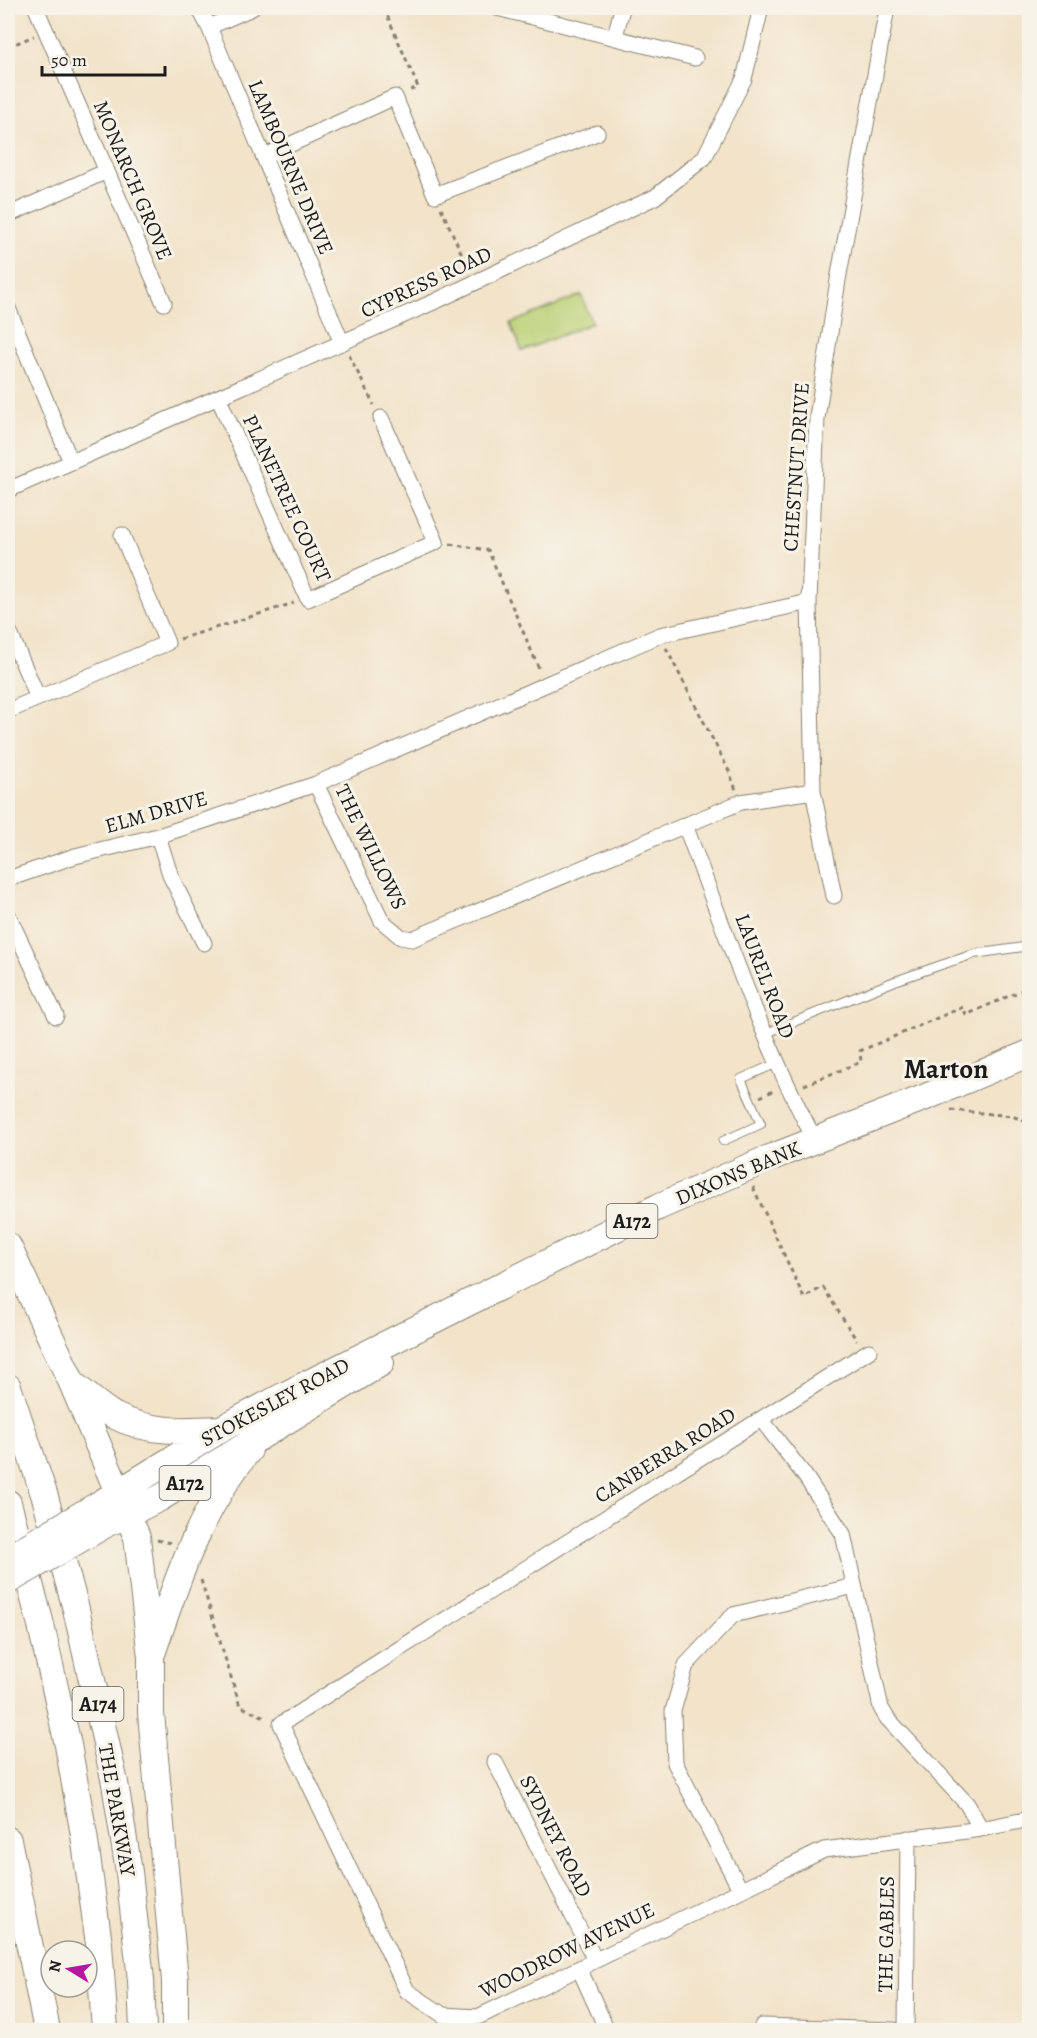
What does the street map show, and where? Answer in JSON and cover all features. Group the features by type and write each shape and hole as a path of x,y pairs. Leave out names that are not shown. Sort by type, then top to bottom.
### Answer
{"highway":[{"name":"DIXONS BANK","path":"290,1405 412,1344 454,1311 658,1207 1029,1053"},
{"name":"A172","path":"8,1246 72,1383 114,1508 160,1498 259,1438 290,1405"},
{"name":"A172","path":"72,1383 113,1415 138,1426 166,1431 223,1428"},
{"name":"THE PARKWAY","path":"8,1387 45,1497 73,1598 115,1783 129,1872 141,1980 143,2031"},
{"name":"STOKESLEY ROAD","path":"8,1581 114,1508 223,1428 290,1405"},
{"name":"A174","path":"151,1657 190,1547 211,1505 236,1466 259,1438"},
{"name":"THE PARKWAY","path":"8,1503 40,1621 70,1756 99,1944 105,2031"},
{"name":"STOKESLEY ROAD","path":"8,1558 114,1508"},
{"name":"A174","path":"114,1508 137,1537 151,1657 151,1713 175,1981 175,2031"},
{"path":"8,1840 47,2031"}],"street":[{"name":"MONARCH GROVE","path":"36,8 164,303"},
{"name":"LAMBOURNE DRIVE","path":"199,8 265,156 342,343"},
{"path":"209,27 252,8"},
{"path":"497,8 695,58"},
{"path":"615,37 622,8"},
{"name":"CYPRESS ROAD","path":"8,490 475,283 655,197 704,158 744,79 761,8"},
{"name":"CHESTNUT DRIVE","path":"834,896 813,790 809,602 817,418 838,280 887,8"},
{"path":"265,156 395,97 435,195 597,133"},
{"path":"8,215 107,171"},
{"path":"8,308 71,462"},
{"name":"PLANETREE COURT","path":"218,397 308,599 436,542"},
{"path":"381,418 436,542"},
{"path":"8,711 167,643 122,535"},
{"name":"THE WILLOWS","path":"809,602 660,635 316,784 382,921 401,937 412,939 741,802 813,790"},
{"path":"8,629 38,698"},
{"name":"ELM DRIVE","path":"8,879 75,856 158,836 316,784"},
{"name":"LAUREL ROAD","path":"685,825 764,1034 815,1140"},
{"path":"158,836 171,877 204,943"},
{"path":"8,915 56,1016"},
{"path":"761,1419 867,1352"},
{"name":"CANBERRA ROAD","path":"281,1724 761,1419 805,1476 843,1534 880,1708 967,1804 981,1828"},
{"path":"740,1889 675,1763 673,1711 686,1665 733,1615 854,1586"},
{"name":"WOODROW AVENUE","path":"281,1724 407,1990 443,2015 478,2017 824,1850 1029,1819"},
{"name":"SYDNEY ROAD","path":"495,1762 595,1960"},
{"name":"THE GABLES","path":"906,2031 908,1838"},
{"path":"579,1968 607,2031"},
{"path":"762,2026 894,2031"}],"lane":[{"path":"764,1034 896,981 974,954 1029,946"},
{"path":"723,1141 761,1124 741,1079 777,1063"}],"path":[{"path":"384,8 418,87 395,97"},
{"path":"8,46 46,31"},
{"path":"435,195 475,283"},
{"path":"342,343 381,418"},
{"path":"436,542 488,550 546,685"},
{"path":"167,643 308,599"},
{"path":"660,635 729,771 741,802"},
{"path":"751,1101 800,1078 802,1086 861,1062 860,1052 963,1006 966,1015 1025,989 1029,983"},
{"path":"926,1097 949,1110 1012,1116 1029,1123"},
{"path":"745,1169 804,1298 823,1287 867,1352"},
{"path":"137,1537 190,1547 240,1706 281,1724"}],"green space":[{"path":"581,295 592,323 522,351 511,323"}],"district":[{"name":"Marton","path":"946,1069"}]}
